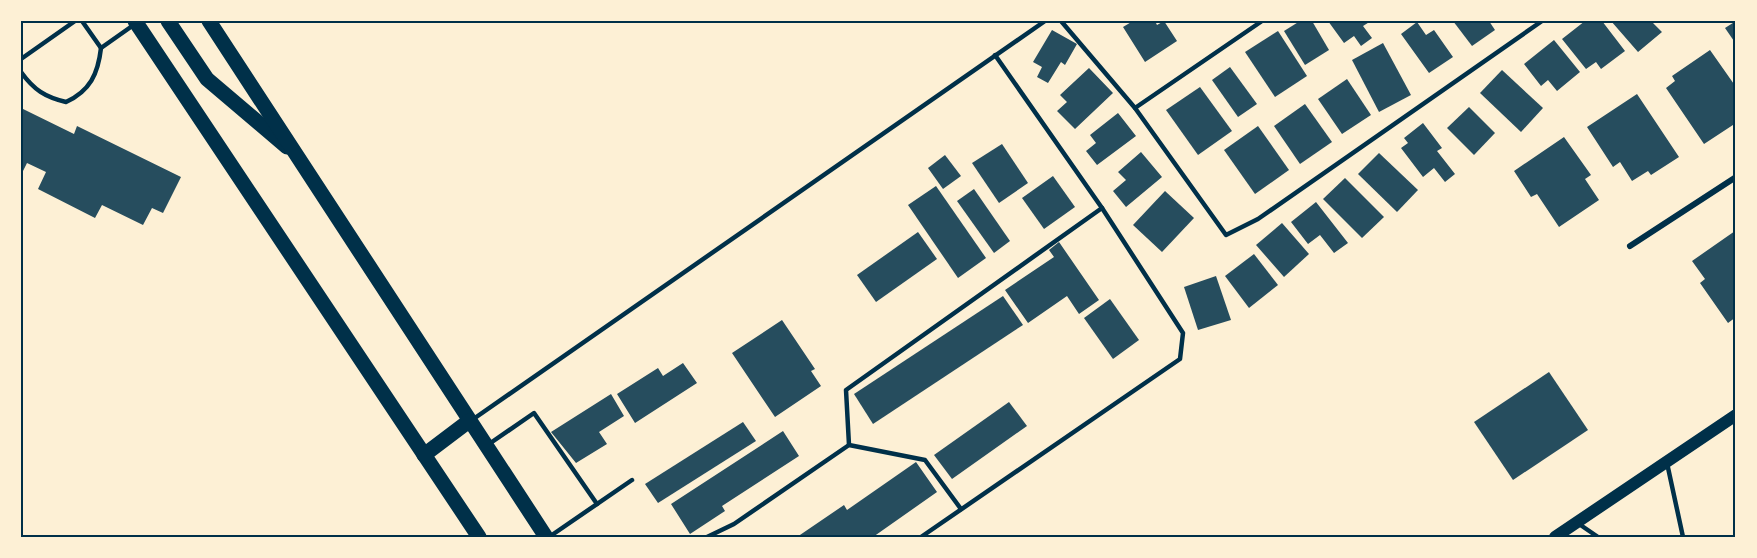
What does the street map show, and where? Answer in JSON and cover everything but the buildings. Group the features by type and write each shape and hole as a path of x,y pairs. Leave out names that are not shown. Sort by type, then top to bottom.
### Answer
{"main road":[{"path":"168,21 207,79 301,158"},
{"path":"209,21 301,158 469,422 548,537"},
{"path":"135,22 479,537"},
{"path":"1555,537 1736,415"},
{"path":"424,455 469,422"}],"street":[{"path":"1630,246 1736,177"}],"lane":[{"path":"21,59 75,21"},
{"path":"82,21 101,48"},
{"path":"469,422 1045,21"},
{"path":"1061,21 1135,108 1226,234 1258,219 1542,21"},
{"path":"1135,108 1262,21"},
{"path":"21,72 32,87 47,97 66,102 82,94 94,79 101,48 135,22"},
{"path":"921,537 1180,359 1183,333 1102,208 995,55"},
{"path":"849,445 846,390 1102,208"},
{"path":"486,447 534,413 597,504"},
{"path":"707,537 734,524 849,445 925,460 961,509"},
{"path":"1667,463 1683,537"},
{"path":"548,537 632,480"},
{"path":"1577,523 1598,537"}]}
